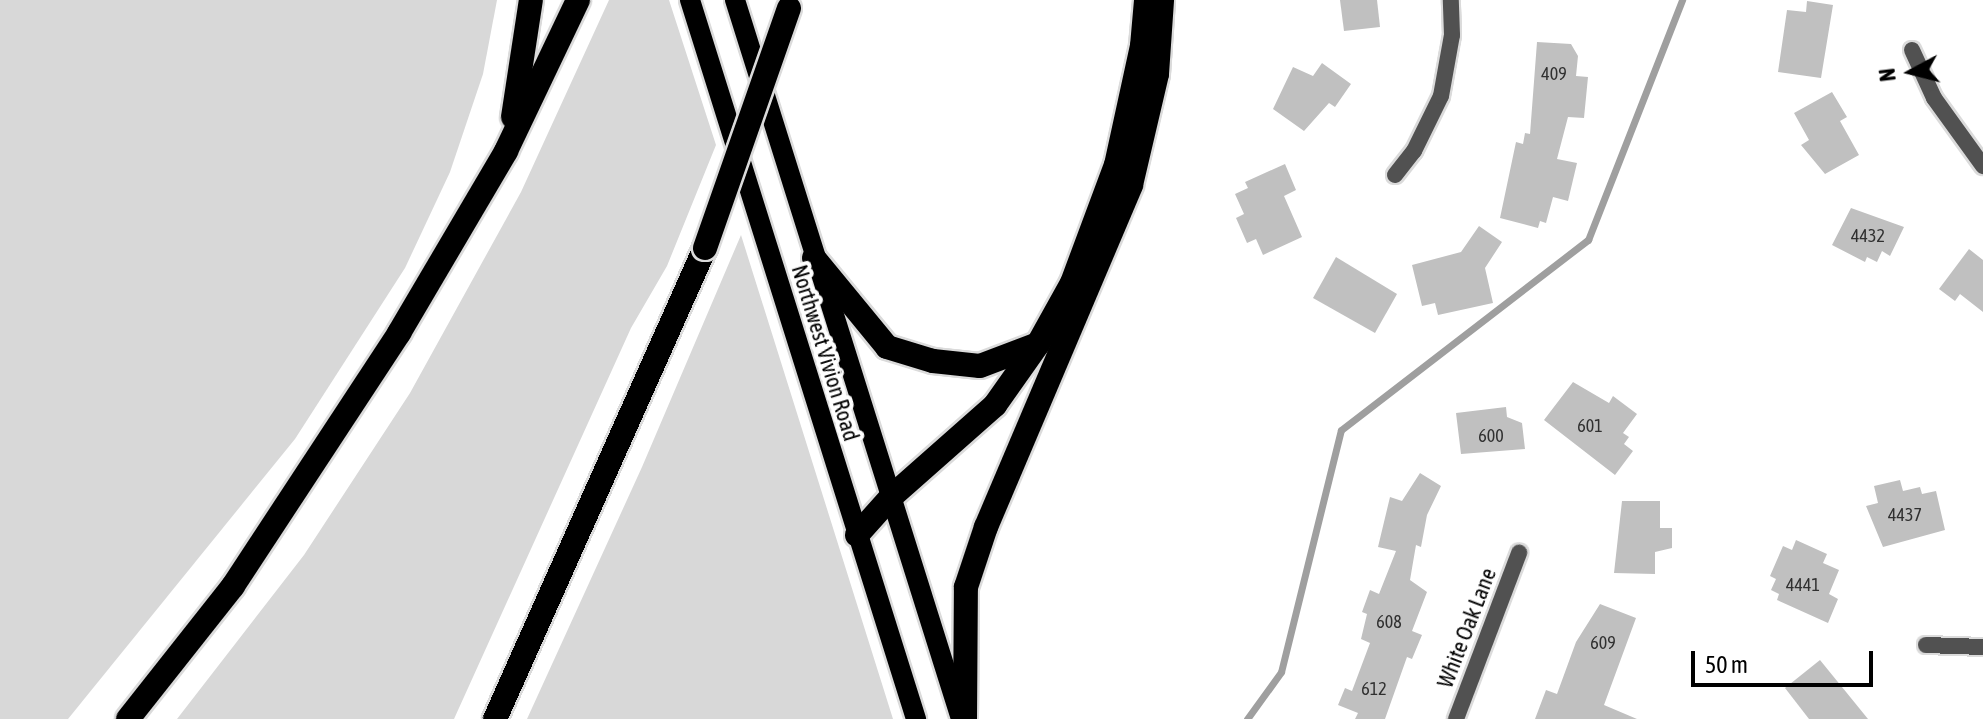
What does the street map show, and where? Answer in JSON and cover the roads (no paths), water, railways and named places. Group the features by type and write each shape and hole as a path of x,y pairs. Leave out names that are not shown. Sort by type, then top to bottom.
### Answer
{"highway":[{"path":"506,151 531,0"},
{"path":"128,719 241,573 399,333 506,151 578,0"},
{"path":"857,535 891,497 995,405 1038,344 1072,283 1116,165 1142,46 1146,0"},
{"path":"963,719 966,587 986,527 1131,185 1157,74 1162,0"},
{"path":"495,719 705,248 790,4"},
{"path":"814,258 887,347 933,361 980,366 1038,344"}],"main road":[{"name":"Northwest Vivion Road","path":"690,0 916,719"},
{"name":"Northwest Vivion Road","path":"735,0 814,258 963,719"}],"street":[{"path":"1395,175 1422,138 1441,96 1452,35 1451,0"},
{"path":"1912,50 1934,98 1983,166"},
{"name":"White Oak Lane","path":"1456,719 1519,553"},
{"path":"1926,645 1983,647"}],"waterway":[{"path":"1247,719 1281,672 1341,430 1588,240 1682,0"}]}
